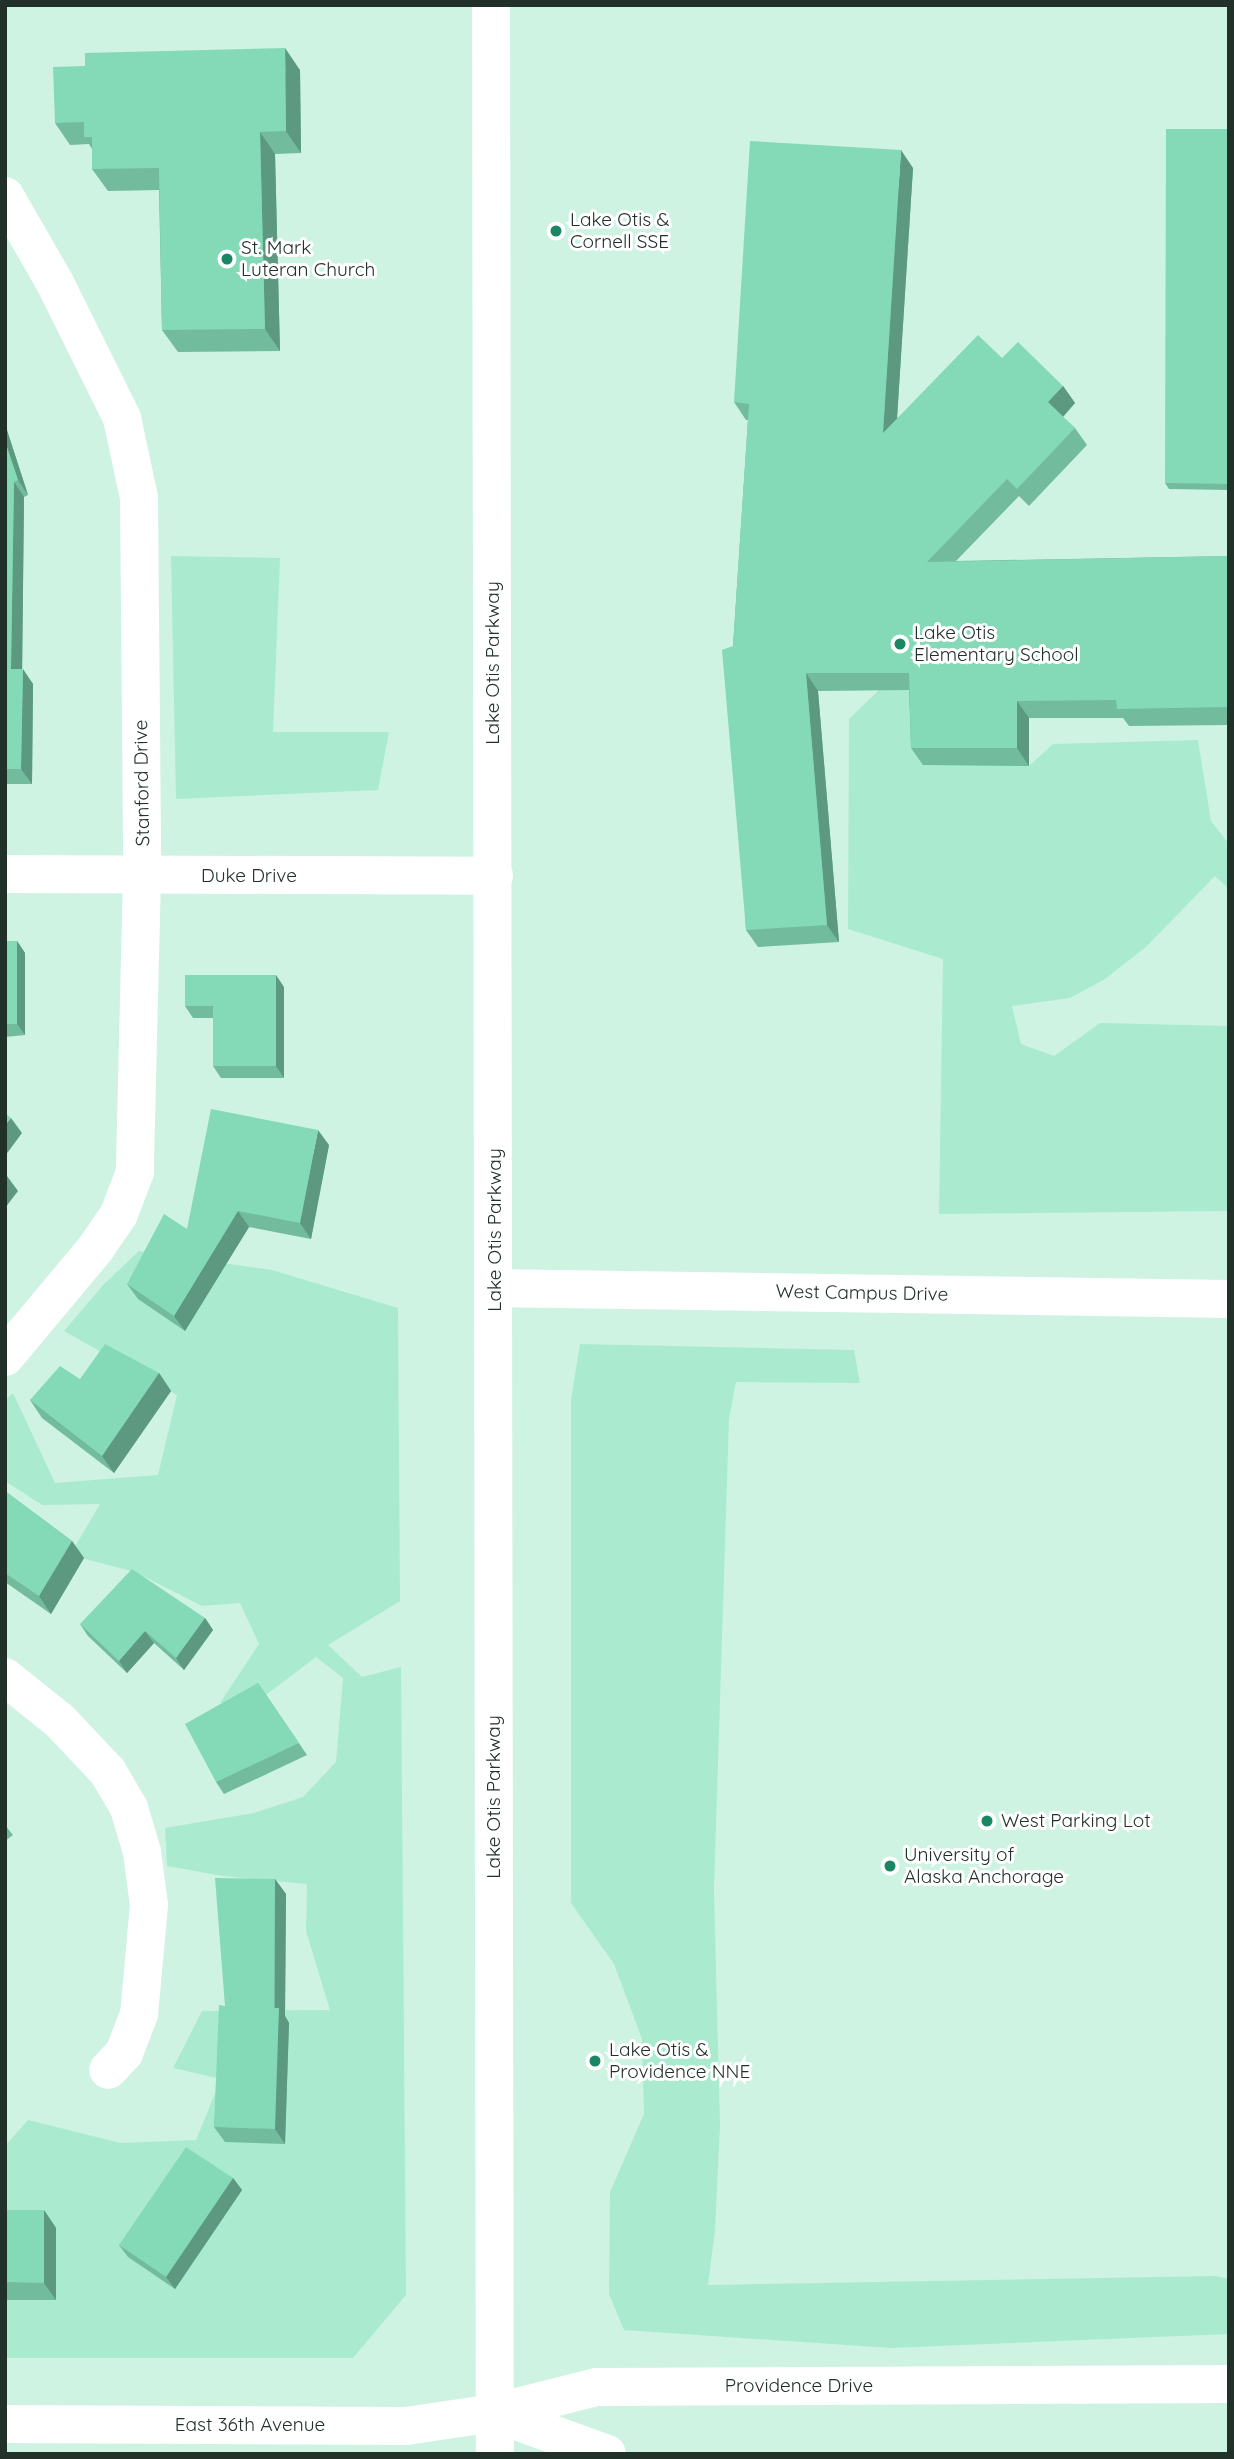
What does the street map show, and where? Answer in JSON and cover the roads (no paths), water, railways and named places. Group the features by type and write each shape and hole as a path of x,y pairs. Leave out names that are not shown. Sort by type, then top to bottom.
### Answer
{"main road":[{"name":"Lake Otis Parkway","path":"491,5 495,2454"},
{"name":"Stanford Drive","path":"5,196 55,284 122,418 139,498 142,876 135,1172 119,1214 96,1248 5,1357"},
{"name":"Duke Drive","path":"5,874 494,876"},
{"name":"West Campus Drive","path":"495,1288 1229,1299"},
{"path":"5,1677 61,1721 108,1772 129,1808 142,1852 149,1905 139,2014 124,2053 108,2070"},
{"name":"Providence Drive","path":"494,2413 596,2387 1229,2384"},
{"name":"East 36th Avenue","path":"5,2424 406,2426 494,2413"},
{"path":"494,2413 607,2454"}],"place":[{"name":"Lake Otis & Cornell SSE","path":"556,231"},
{"name":"St. Mark Luteran Church","path":"227,259"},
{"name":"Lake Otis Elementary School","path":"900,644"},
{"name":"West Parking Lot","path":"987,1821"},
{"name":"University of Alaska Anchorage","path":"890,1866"},
{"name":"Lake Otis & Providence NNE","path":"595,2061"}]}
